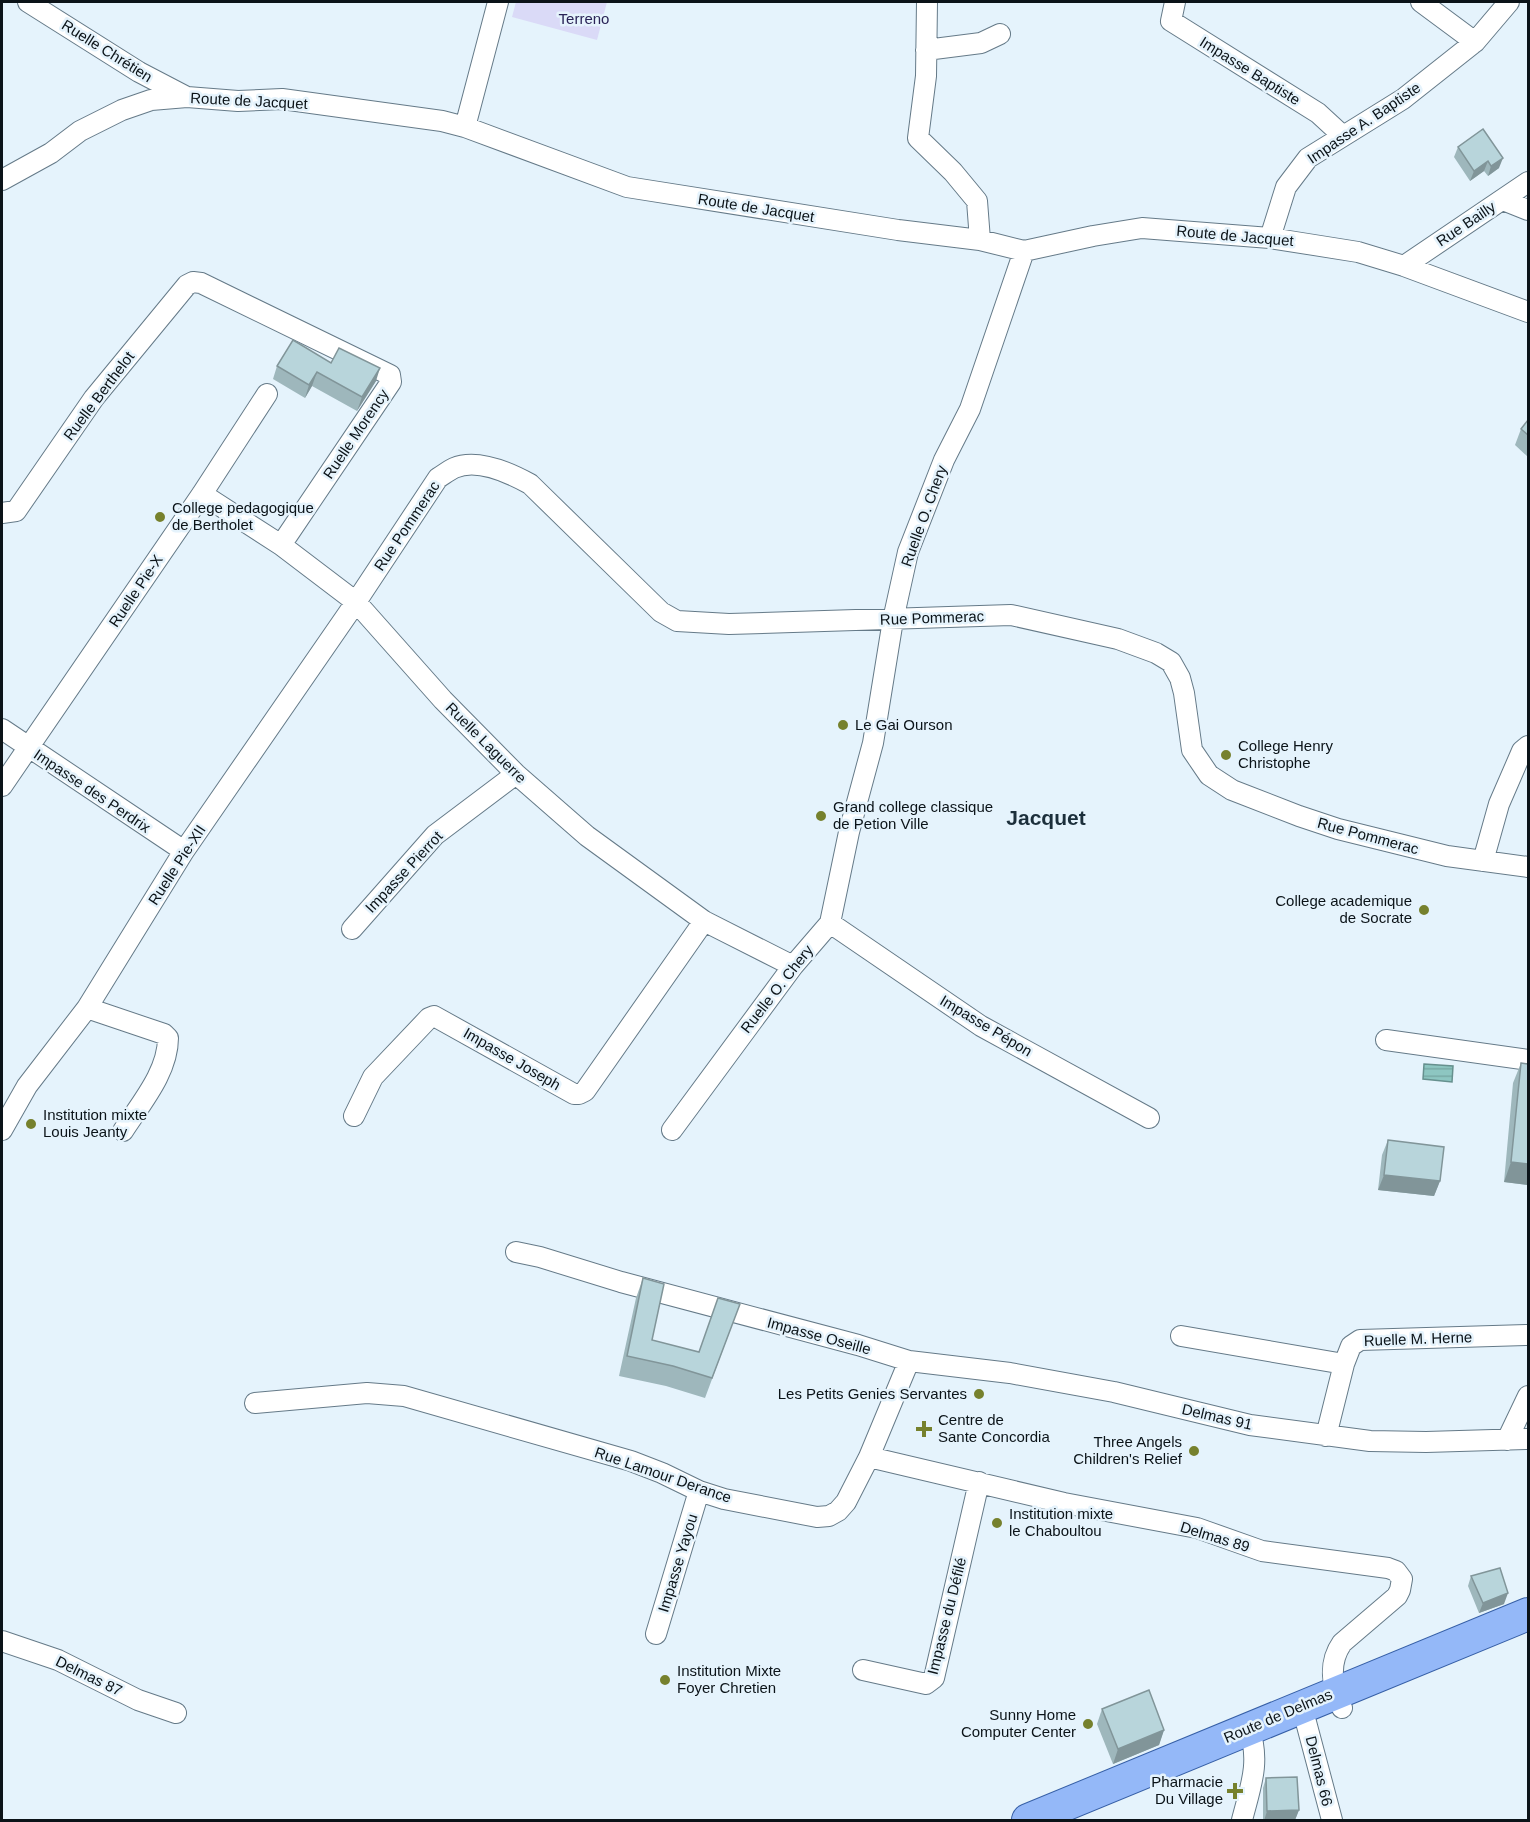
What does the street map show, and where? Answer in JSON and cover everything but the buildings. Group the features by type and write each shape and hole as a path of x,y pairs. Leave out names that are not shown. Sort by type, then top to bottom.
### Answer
{"main road":[{"name":"Route de Delmas","path":"1028,1821 1338,1701 1528,1614"},
{"name":"Route de Delmas","path":"1065,1821 1252,1736 1306,1722 1338,1701 1528,1634"}],"street":[{"name":"Ruelle Chrétien","path":"28,2 139,72 187,98"},
{"path":"465,127 498,2"},
{"path":"927,2 926,76 918,138 953,172 977,201 980,240"},
{"name":"Impasse Baptiste","path":"1175,2 1171,21 1318,113 1343,136"},
{"path":"1421,2 1475,42"},
{"name":"Impasse A. Baptiste","path":"1270,238 1286,187 1308,158 1403,99 1475,42 1509,2"},
{"path":"926,50 981,43 1000,34"},
{"name":"Route de Jacquet","path":"2,180 51,153 80,130 122,110 151,100 282,99 442,121 465,127 627,188 898,230 980,240 1024,251 1142,228 1270,238 1358,252 1404,266 1528,312"},
{"name":"Rue Bailly","path":"1404,266 1528,182"},
{"path":"1503,200 1528,210"},
{"name":"Ruelle O. Chery","path":"672,1130 793,966 830,923 849,832 873,743 893,620 908,552 944,460 970,410 1024,251"},
{"name":"Ruelle Berthelot","path":"2,513 16,511 101,389 187,285 193,282 201,283"},
{"name":"Ruelle Morency","path":"201,283 390,375 391,382 281,545"},
{"name":"Ruelle Pie-X","path":"2,786 202,494 267,394"},
{"name":"Rue Pommerac","path":"356,602 438,478 455,467 471,466 506,471 530,484 661,612 677,621 729,624 1011,615 1118,639 1155,653 1171,662 1180,678 1192,750 1209,775 1232,790 1338,829 1447,856 1528,867"},
{"name":"Ruelle Laguerre","path":"202,494 281,545 356,602 443,700 516,774 587,836 704,921 793,966"},
{"name":"Ruelle Pie-XII","path":"2,1130 27,1086 87,1008 184,851 356,602"},
{"name":"Impasse des Perdrix","path":"2,729 184,851"},
{"path":"1483,861 1498,804 1522,751 1528,746"},
{"name":"Impasse Pierrot","path":"352,929 435,835 516,774"},
{"name":"Impasse Joseph","path":"354,1116 373,1077 429,1018 434,1016 579,1095 585,1091 704,921"},
{"name":"Impasse Pépon","path":"830,923 981,1026 1149,1118"},
{"path":"87,1008 164,1034 168,1038 160,1072 123,1131"},
{"path":"1386,1040 1528,1060"},
{"name":"Impasse Oseille","path":"516,1252 909,1361"},
{"name":"Ruelle M. Herne","path":"1344,1364 1354,1342 1366,1339 1528,1335"},
{"path":"1181,1336 1344,1364 1326,1436"},
{"name":"Delmas 91","path":"909,1361 1010,1373 1103,1390 1251,1425 1326,1436 1370,1441 1426,1442 1528,1439"},
{"name":"Rue Lamour Derance","path":"255,1402 367,1393 404,1396 631,1461 699,1491 817,1517 829,1516 846,1503 869,1457 909,1361"},
{"path":"1507,1440 1528,1396"},
{"name":"Delmas 89","path":"869,1457 1064,1503 1197,1528 1262,1551 1396,1571 1402,1578 1397,1596 1342,1643 1337,1651 1333,1673 1338,1701"},
{"name":"Impasse du Défilé","path":"863,1670 926,1684 934,1678 979,1482"},
{"name":"Impasse Yayou","path":"656,1635 699,1491"},
{"name":"Delmas 87","path":"2,1641 58,1660 138,1700 176,1713"},
{"name":"Delmas 66","path":"1306,1722 1332,1821"},
{"path":"1242,1821 1256,1765 1252,1736"}],"green space":[{"name":"Terreno","path":"516,2 607,2 597,40 512,17"}],"shaded area":[{"path":"1424,1064 1453,1066 1452,1082 1423,1079"}],"place":[{"name":"College pedagogique de Bertholet","path":"160,517"},
{"name":"Le Gai Ourson","path":"843,725"},
{"name":"College Henry Christophe","path":"1226,755"},
{"name":"Grand college classique de Petion Ville","path":"821,816"},
{"name":"College academique de Socrate","path":"1424,910"},
{"name":"Institution mixte Louis Jeanty","path":"31,1124"},
{"name":"Les Petits Genies Servantes","path":"979,1394"},
{"name":"Centre de Sante Concordia","path":"924,1429"},
{"name":"Three Angels Children's Relief","path":"1194,1451"},
{"name":"Institution mixte le Chaboultou","path":"997,1523"},
{"name":"Institution Mixte Foyer Chretien","path":"665,1680"},
{"name":"Sunny Home Computer Center","path":"1088,1724"},
{"name":"Pharmacie Du Village","path":"1235,1791"}],"district":[{"name":"Jacquet","path":"1046,818"}]}
